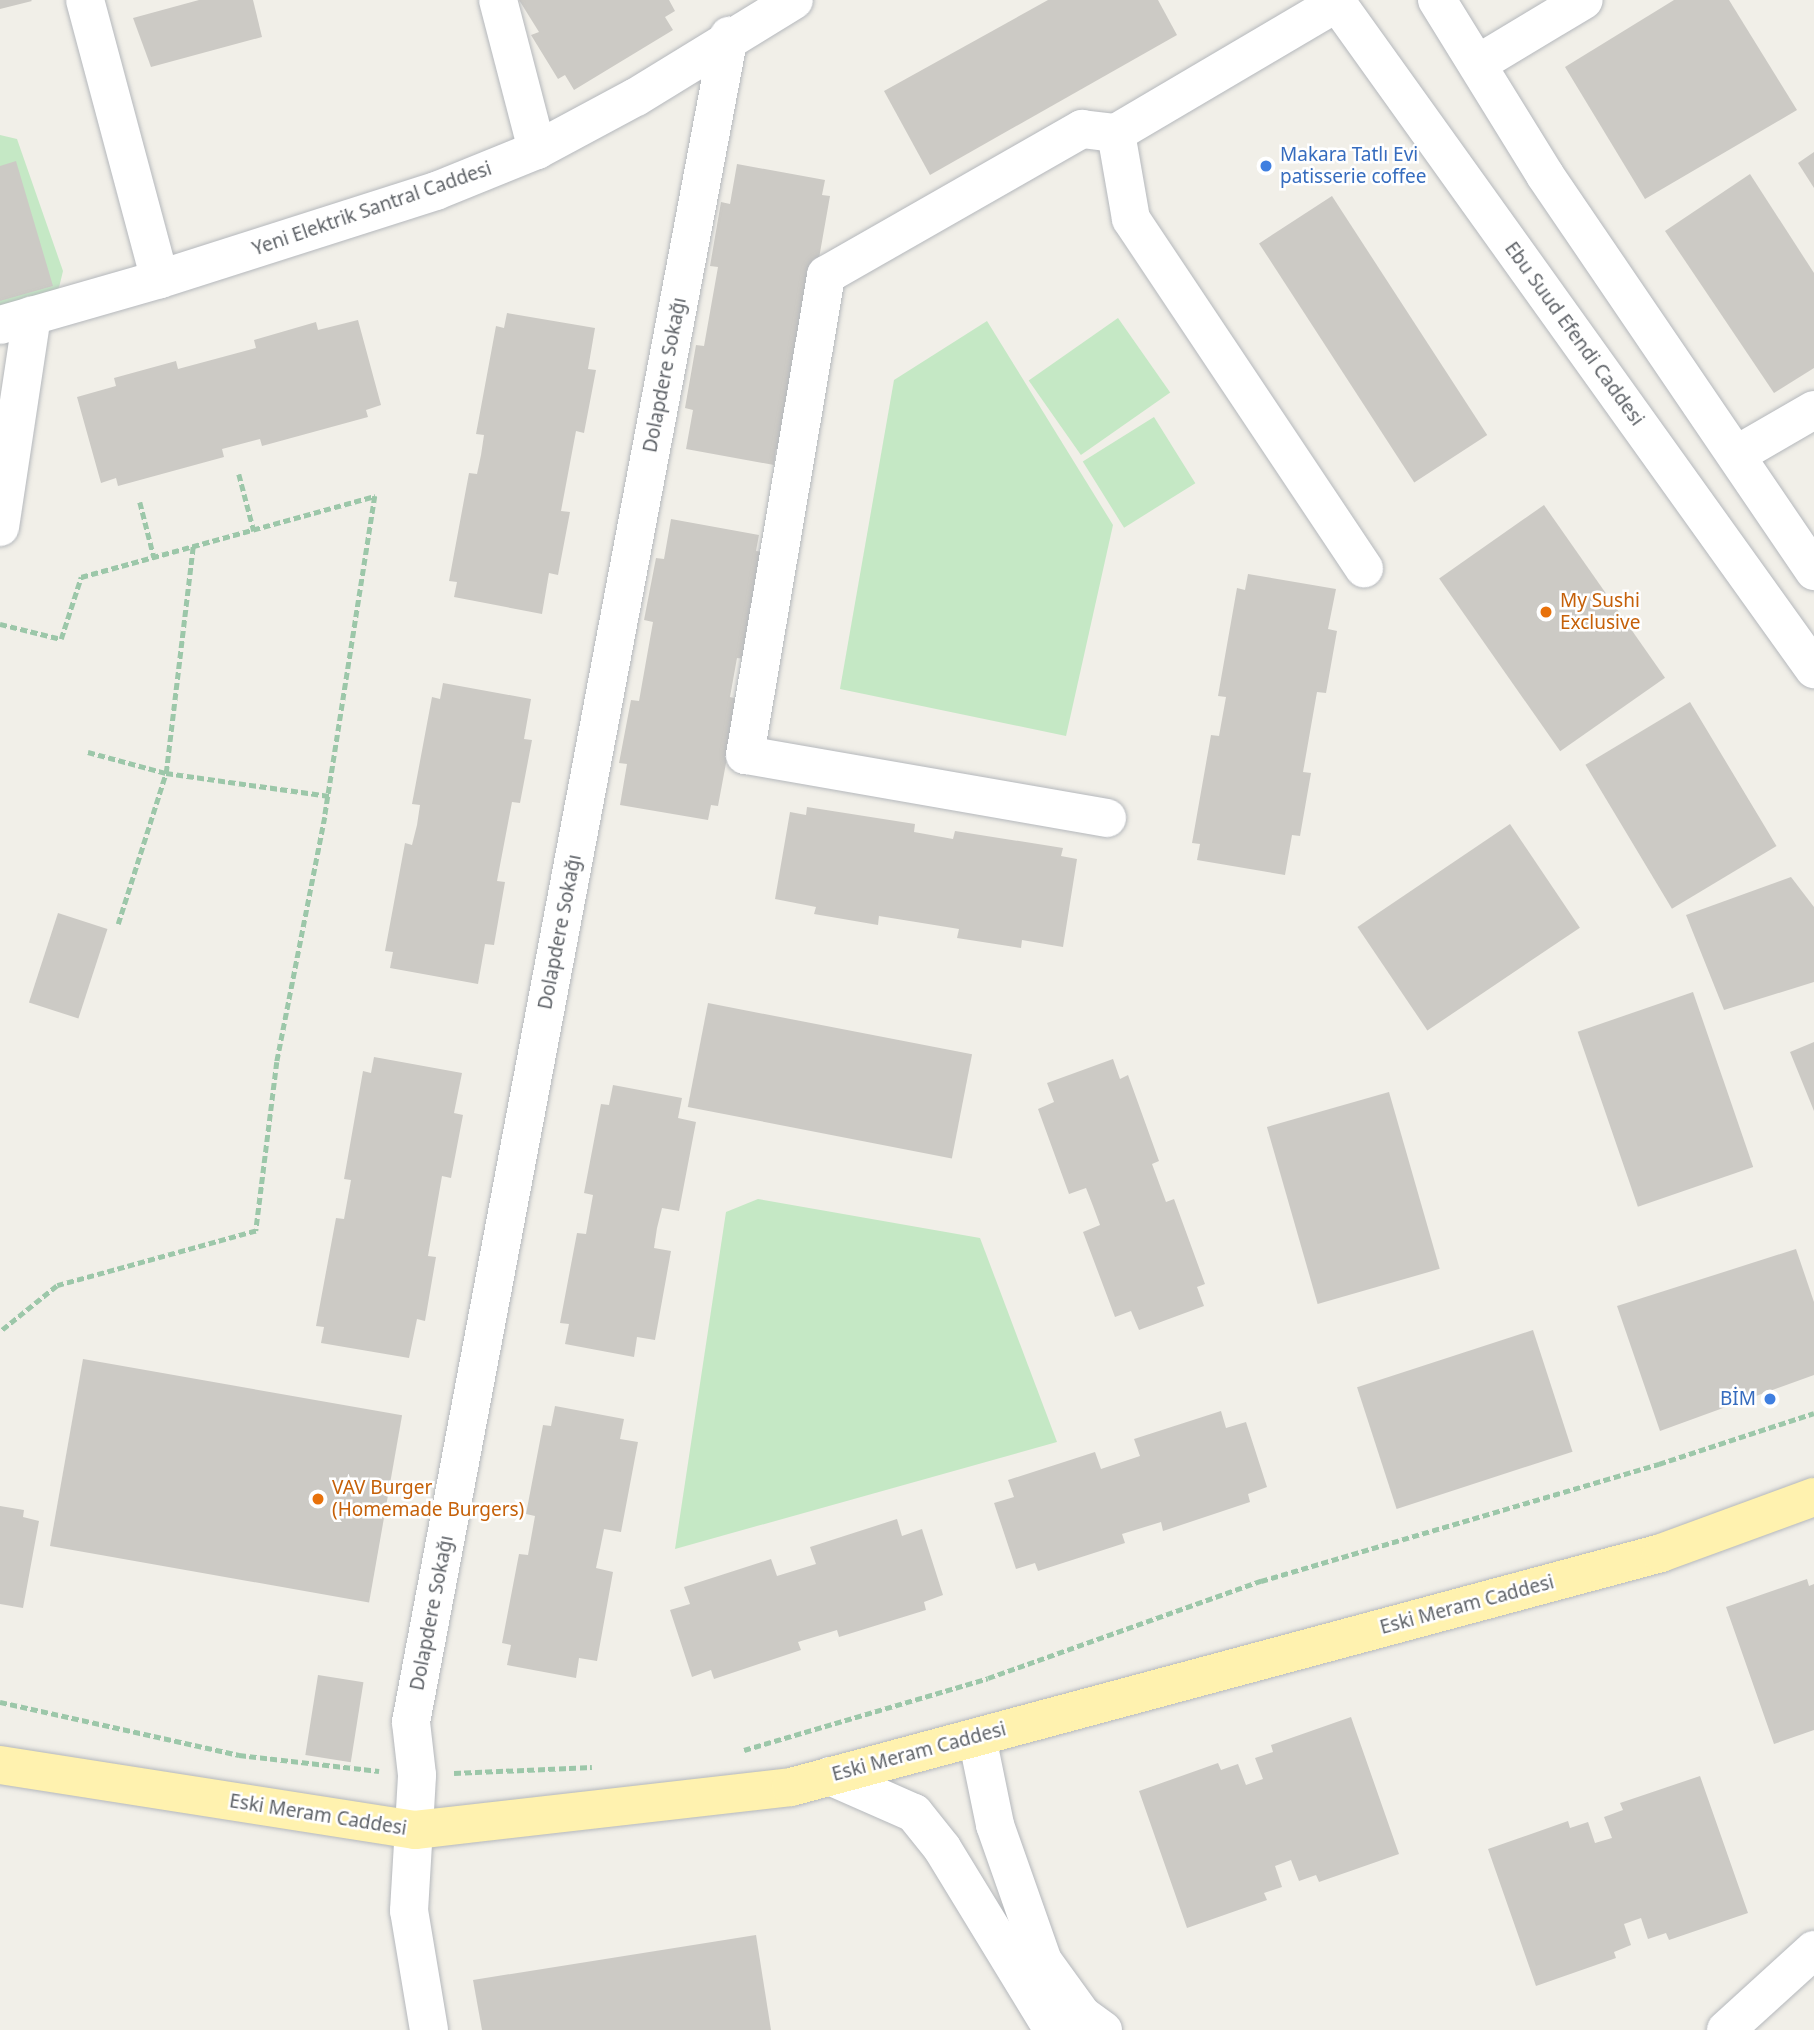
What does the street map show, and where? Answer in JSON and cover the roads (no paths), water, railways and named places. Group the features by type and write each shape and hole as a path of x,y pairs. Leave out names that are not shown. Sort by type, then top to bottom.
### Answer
{"main road":[{"name":"Eski Meram Caddesi","path":"0,1765 415,1830 791,1787 1661,1553 1814,1497"}],"street":[{"path":"85,0 160,279"},
{"path":"498,0 537,149"},
{"name":"Yeni Elektrik Santral Caddesi","path":"16,320 160,279 436,191 537,149 636,97 729,36 794,0"},
{"path":"1437,0 1479,63 1545,175 1814,571"},
{"path":"1479,63 1584,0"},
{"path":"1107,818 745,755 826,275 1082,129 1116,133 1336,1"},
{"name":"Ebu Suud Efendi Caddesi","path":"1336,1 1814,669"},
{"name":"Dolapdere Sokağı","path":"429,2030 409,1911 415,1830 414,1709 729,36"},
{"path":"1116,133 1131,219 1364,569"},
{"path":"0,527 16,320"},
{"path":"1736,455 1814,410"},
{"path":"977,1737 995,1825 1042,1961 1082,2015 1103,2030"},
{"path":"830,1776 914,1814 942,1848 1041,2011 1058,2030"},
{"path":"1726,2030 1814,1950"}],"place":[{"name":"Makara Tatlı Evi patisserie coffee","path":"1266,166"},
{"name":"My Sushi Exclusive","path":"1546,612"},
{"name":"BİM","path":"1770,1399"},
{"name":"VAV Burger (Homemade Burgers)","path":"318,1499"}]}
